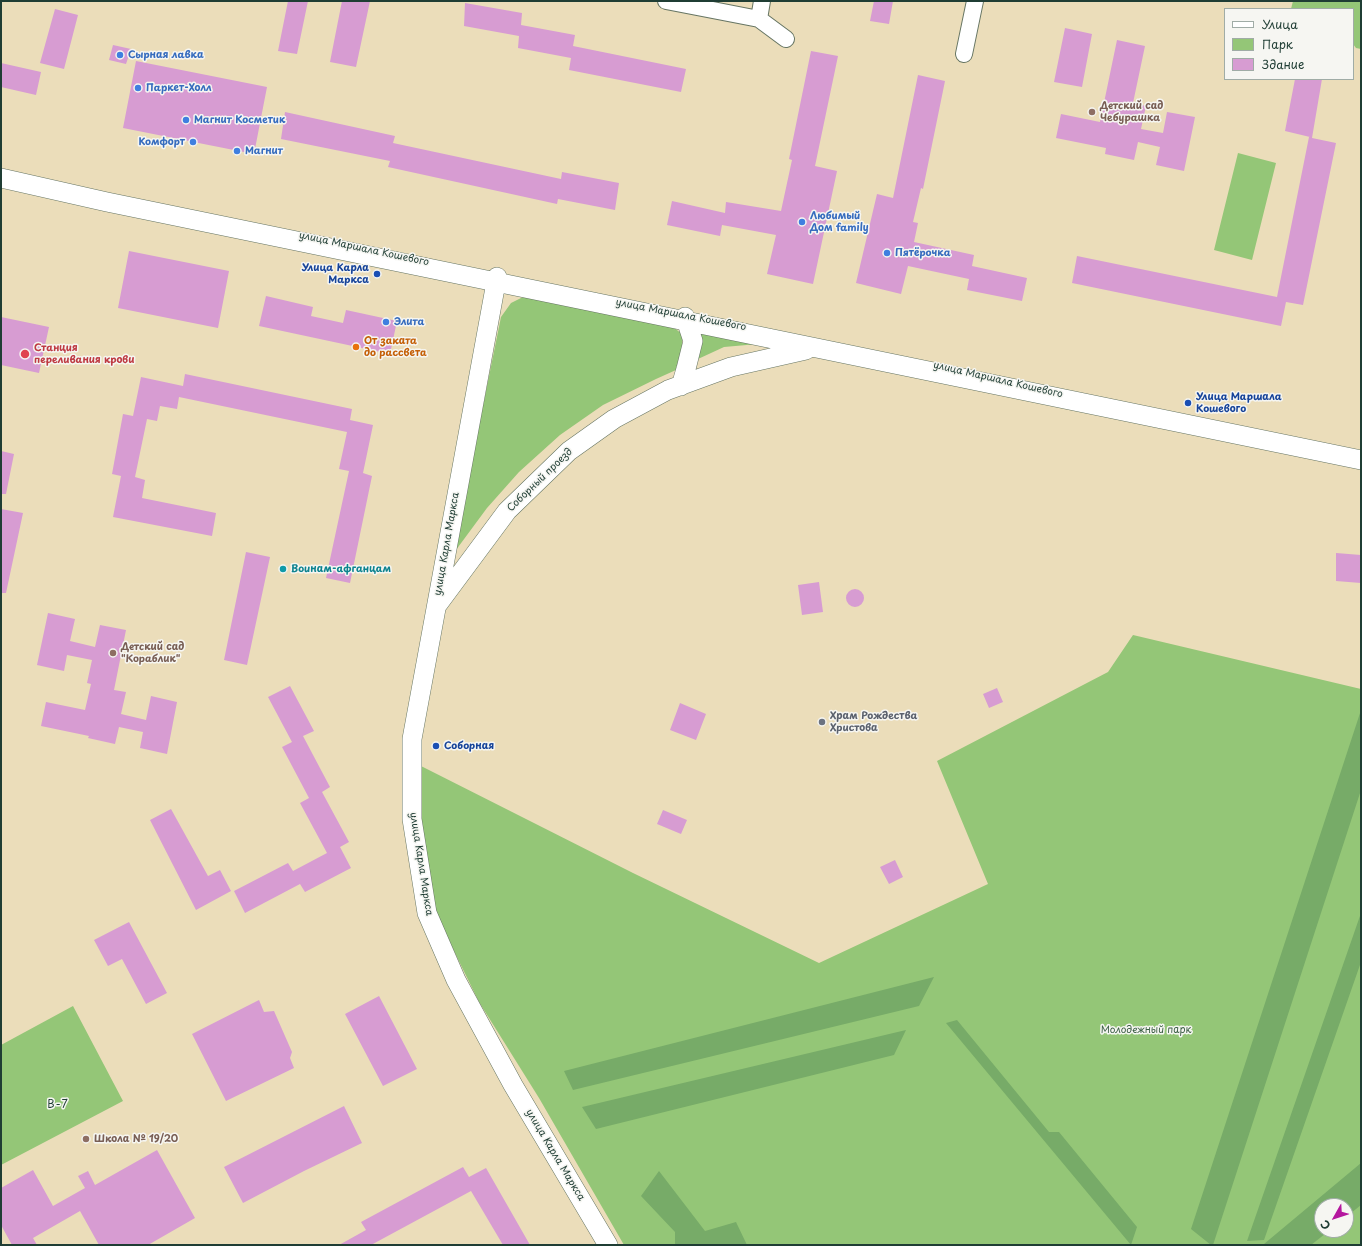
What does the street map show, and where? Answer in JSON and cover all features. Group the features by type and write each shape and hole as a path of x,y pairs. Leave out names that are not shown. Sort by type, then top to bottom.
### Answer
{"street":[{"path":"666,1 758,19 786,39"},
{"path":"758,19 762,1"},
{"path":"964,54 975,1"},
{"name":"улица Маршала Кошевого","path":"1,173 107,198 348,245 494,279 686,319 819,346 1032,386 1089,402 1216,424 1361,454"},
{"path":"1,178 107,202 494,279"},
{"name":"улица Карла Маркса","path":"494,279 433,610 426,667 412,739 412,819 427,913 456,980 509,1078 608,1245"},
{"path":"681,386 693,341 686,319"},
{"path":"819,346 1361,460"},
{"name":"Соборный проезд","path":"433,610 507,511 569,451 614,419 668,390 731,367 819,346"},
{"path":"433,610 407,740 408,820 422,912 452,986 508,1087 600,1245"}],"green space":[{"path":"1293,1 1361,1 1361,49 1356,48 1354,45 1354,8 1291,8"},
{"path":"1238,153 1276,163 1252,260 1214,250"},
{"path":"525,296 668,323 682,334 682,351 676,370 603,405 560,435 519,472 487,508 453,554 501,317 511,303"},
{"path":"699,332 758,344 724,347 698,359"},
{"name":"Молодежный парк","path":"1133,635 1361,689 1361,1245 624,1245 539,1098 479,1002 435,909 422,859 419,765 633,873 819,963 988,884 937,761 1108,672"},
{"path":"1361,710 1361,790 1213,1245 1211,1245 1191,1229"},
{"path":"1361,913 1361,962 1264,1240 1247,1241"},
{"path":"934,977 919,1006 573,1090 564,1071"},
{"path":"73,1006 123,1101 1,1165 1,1045"},
{"path":"957,1020 1049,1132 1059,1132 1137,1227 1131,1245 946,1023"},
{"path":"906,1030 894,1055 596,1129 582,1107"},
{"path":"1361,1163 1361,1205 1354,1211 1354,1198 1319,1198"},
{"path":"659,1171 705,1231 736,1222 747,1245 675,1245 675,1232 641,1196"},
{"path":"1314,1202 1314,1238 1320,1238 1311,1245 1264,1244"}],"building":[{"path":"288,1 308,1 297,54 278,51"},
{"path":"342,1 370,1 356,67 330,62"},
{"path":"874,1 893,1 889,24 870,21"},
{"path":"465,3 522,13 521,25 575,35 573,46 686,69 681,92 569,70 571,58 518,48 519,36 464,26"},
{"path":"55,9 78,15 64,69 40,63"},
{"path":"1065,28 1092,34 1082,87 1054,82"},
{"path":"1117,40 1145,46 1133,103 1146,106 1141,129 1163,133 1167,112 1195,117 1184,171 1156,165 1160,147 1138,142 1134,160 1105,154 1106,148 1056,138 1061,114 1100,122"},
{"name":"Сырная лавка","path":"113,45 131,49 126,64 109,60"},
{"path":"811,51 838,56 815,166 837,171 813,284 767,274 776,235 722,225 720,236 667,225 672,201 725,213 726,202 781,211 792,160 789,159"},
{"path":"136,61 267,87 254,154 123,128"},
{"path":"1,63 41,72 36,95 1,87"},
{"path":"918,75 945,81 923,189 921,188 913,222 918,223 914,242 974,255 972,266 1027,278 1022,301 967,290 969,279 908,266 901,294 856,283 877,194 893,198"},
{"path":"1295,80 1322,80 1312,138 1336,143 1303,305 1286,302 1281,326 1072,283 1077,256 1277,297 1310,137 1285,131"},
{"path":"285,112 395,136 393,143 561,179 562,172 619,183 615,210 558,199 557,204 388,167 390,161 281,139"},
{"path":"129,251 229,271 218,328 118,308"},
{"path":"266,296 313,307 311,316 343,323 346,310 397,321 390,354 259,326"},
{"path":"1,317 49,327 39,373 1,365"},
{"path":"185,374 352,409 350,420 373,425 363,473 372,476 350,583 326,578 349,471 339,469 347,432 179,397 177,409 160,406 157,421 147,419 135,477 145,480 142,498 216,513 212,536 113,517 121,476 112,474 123,414 133,416 141,377 183,386"},
{"path":"1,451 14,454 6,494 1,494"},
{"path":"1,509 23,513 6,593 1,593"},
{"path":"246,552 270,557 247,665 224,660"},
{"path":"1336,553 1361,555 1361,583 1336,581"},
{"path":"819,582 823,612 802,615 798,585"},
{"path":"855,589 861,592 864,598 861,604 855,607 849,604 846,598 849,592"},
{"path":"48,613 75,619 70,641 95,647 100,625 126,630 114,690 126,692 121,714 146,720 151,696 177,702 167,754 140,748 143,732 119,727 115,744 88,738 89,736 41,726 46,702 85,710 91,684 87,683 92,660 67,655 64,671 37,665"},
{"path":"290,686 314,731 303,736 330,787 322,792 349,842 340,847 351,868 305,892 300,884 245,913 234,891 288,863 293,871 327,853 300,803 309,798 282,747 292,742 268,697"},
{"path":"997,688 1003,702 989,708 983,694"},
{"path":"680,703 706,714 696,740 670,730"},
{"path":"171,809 208,876 220,870 231,891 196,910 150,820"},
{"path":"663,810 687,820 681,834 657,824"},
{"path":"895,860 903,877 889,884 880,867"},
{"path":"129,922 167,993 146,1004 122,959 108,966 94,940"},
{"path":"379,996 417,1069 383,1086 345,1014"},
{"path":"259,1000 264,1012 274,1011 292,1052 290,1058 294,1068 226,1101 192,1034"},
{"path":"344,1106 362,1143 243,1203 224,1167"},
{"path":"157,1150 195,1218 148,1245 99,1245 80,1211 33,1238 37,1245 12,1245 1,1225 1,1188 33,1170 53,1206 85,1188 78,1176 88,1171 95,1185"},
{"path":"463,1167 469,1177 486,1168 530,1245 503,1245 471,1191 371,1245 339,1245 366,1230 361,1222"}],"place":[{"name":"Сырная лавка","path":"120,55"},
{"name":"Паркет-Холл","path":"138,88"},
{"name":"Детский сад Чебурашка","path":"1092,112"},
{"name":"Магнит Косметик","path":"186,120"},
{"name":"Комфорт","path":"193,142"},
{"name":"Магнит","path":"237,151"},
{"name":"Любимый Дом family","path":"802,222"},
{"name":"Пятёрочка","path":"887,253"},
{"name":"Улица Карла Маркса","path":"377,274"},
{"name":"Элита","path":"386,322"},
{"name":"От заката до рассвета","path":"356,347"},
{"name":"Станция переливания крови","path":"25,354"},
{"name":"Улица Маршала Кошевого","path":"1188,403"},
{"name":"Воинам-афганцам","path":"283,569"},
{"name":"Детский сад \"Кораблик\"","path":"113,653"},
{"name":"Храм Рождества Христова","path":"822,722"},
{"name":"Соборная","path":"436,746"},
{"name":"Школа № 19/20","path":"86,1139"}],"district":[{"name":"В-7","path":"58,1105"}]}
